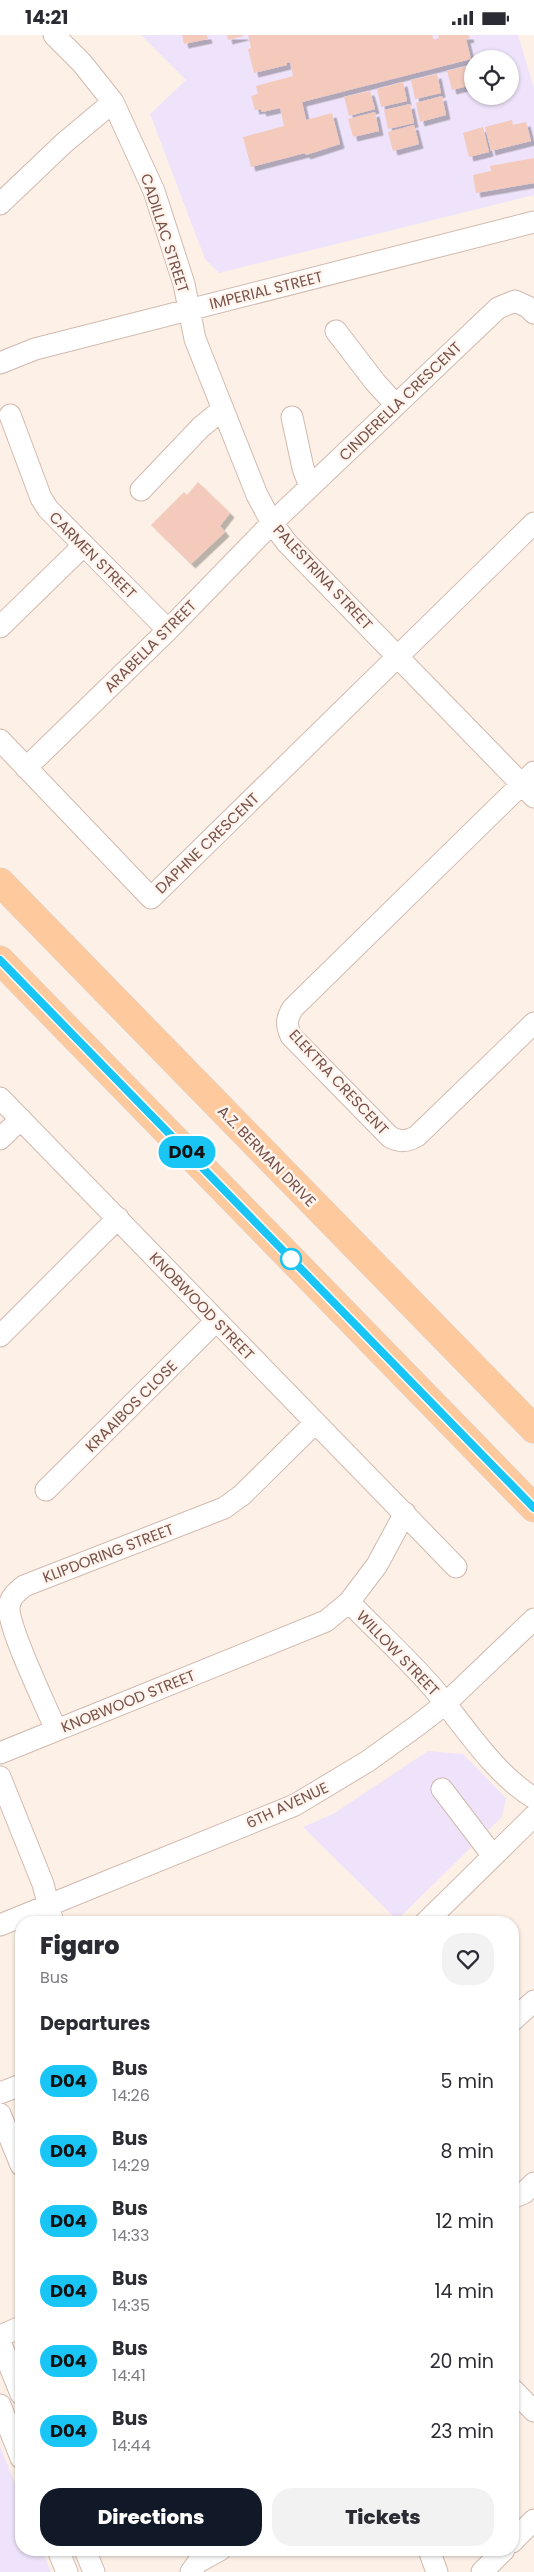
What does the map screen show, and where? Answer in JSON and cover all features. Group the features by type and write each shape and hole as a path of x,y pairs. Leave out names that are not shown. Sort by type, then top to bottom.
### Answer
{"main road":[{"name":"A.Z. BERMAN DRIVE","path":"0,882 534,1429"},
{"path":"0,960 534,1508"}],"street":[{"name":"CADILLAC STREET","path":"54,35 82,63 113,102 154,191 184,284 189,310"},
{"path":"0,204 64,143 113,102"},
{"name":"IMPERIAL STREET","path":"0,363 35,349 534,222"},
{"name":"CINDERELLA CRESCENT","path":"272,523 498,308 515,301 528,307 534,313"},
{"name":"PALESTRINA STREET","path":"189,310 195,339 256,495 272,523 287,543 398,657 530,784"},
{"path":"336,331 375,382 396,405"},
{"path":"142,490 201,427 223,409"},
{"name":"CARMEN STREET","path":"10,415 41,498 48,509 168,630"},
{"path":"292,417 303,468 310,487"},
{"name":"ARABELLA STREET","path":"26,768 168,630 272,523"},
{"path":"398,657 534,523"},
{"path":"0,627 84,545"},
{"name":"DAPHNE CRESCENT","path":"0,740 150,898 398,657"},
{"name":"ELEKTRA CRESCENT","path":"530,784 293,1008 287,1017 287,1027 291,1036 390,1137 399,1141 409,1141 417,1136 534,1023"},
{"name":"KNOBWOOD STREET","path":"0,1098 456,1567"},
{"path":"0,1139 21,1119"},
{"path":"0,1336 118,1218"},
{"name":"KRAAIBOS CLOSE","path":"46,1490 216,1321"},
{"name":"KLIPDORING STREET","path":"56,1730 13,1626 9,1607 14,1594 24,1586 224,1508 242,1495 315,1423"},
{"name":"KNOBWOOD STREET","path":"0,1753 326,1621 349,1602 376,1565 405,1513"},
{"name":"WILLOW STREET","path":"349,1602 432,1687 472,1739 522,1791 534,1798"},
{"name":"6TH AVENUE","path":"51,1914 295,1805 368,1761 446,1704 534,1619"},
{"path":"0,1777 43,1885 51,1914"},
{"path":"442,1789 492,1857"},
{"path":"432,1916 534,1816"},
{"name":"6TH AVENUE","path":"0,1925 15,1922"},
{"path":"519,2015 534,2001"},
{"path":"0,2093 15,2087"},
{"path":"0,2115 15,2151"},
{"path":"519,2195 524,2193 534,2183"},
{"path":"0,2336 15,2330"},
{"path":"0,2342 15,2379"},
{"path":"519,2396 534,2411"},
{"path":"0,2405 15,2443"},
{"path":"519,2534 534,2520"},
{"path":"60,2556 67,2572"},
{"path":"87,2556 94,2572"},
{"path":"191,2572 198,2561 208,2556"},
{"path":"430,2556 437,2572"},
{"path":"482,2572 498,2556"}],"shaded area":[{"path":"141,35 518,35 534,88 534,195 219,273 205,259 150,114 186,80"},
{"path":"428,1751 463,1754 506,1798 502,1817 401,1916 393,1916 303,1827 333,1814"},
{"path":"0,2446 15,2483 15,2556 44,2556 51,2572 0,2572"}],"building":[{"path":"182,35 207,35 208,39 184,44"},
{"path":"227,35 244,35 244,36 228,40"},
{"path":"248,35 432,35 434,40 439,38 438,35 469,35 470,38 466,39 469,50 464,50 464,61 302,102 306,120 332,113 340,144 306,155 305,153 251,167 243,137 284,126 280,108 262,112 261,109 255,110 251,96 258,94 256,86 293,76 290,62 286,63 287,65 254,73 248,49 251,48"},
{"path":"464,67 464,87 452,90 447,71"},
{"path":"437,74 441,93 415,99 411,80"},
{"path":"403,82 407,101 381,107 377,89"},
{"path":"370,91 375,109 349,116 344,97"},
{"path":"442,96 446,115 420,122 416,103"},
{"path":"410,104 414,123 388,129 384,110"},
{"path":"375,112 379,131 353,137 348,119"},
{"path":"512,120 513,125 526,122 531,141 491,151 485,127"},
{"path":"414,125 419,144 393,151 388,132"},
{"path":"483,127 489,152 469,157 463,133"},
{"path":"534,158 534,183 476,193 473,175 491,171 490,166"},
{"path":"198,482 230,513 220,526 225,532 191,564 151,525 184,492 187,495"}],"bus line":[{"name":"D04","path":"0,960 534,1508"}]}
